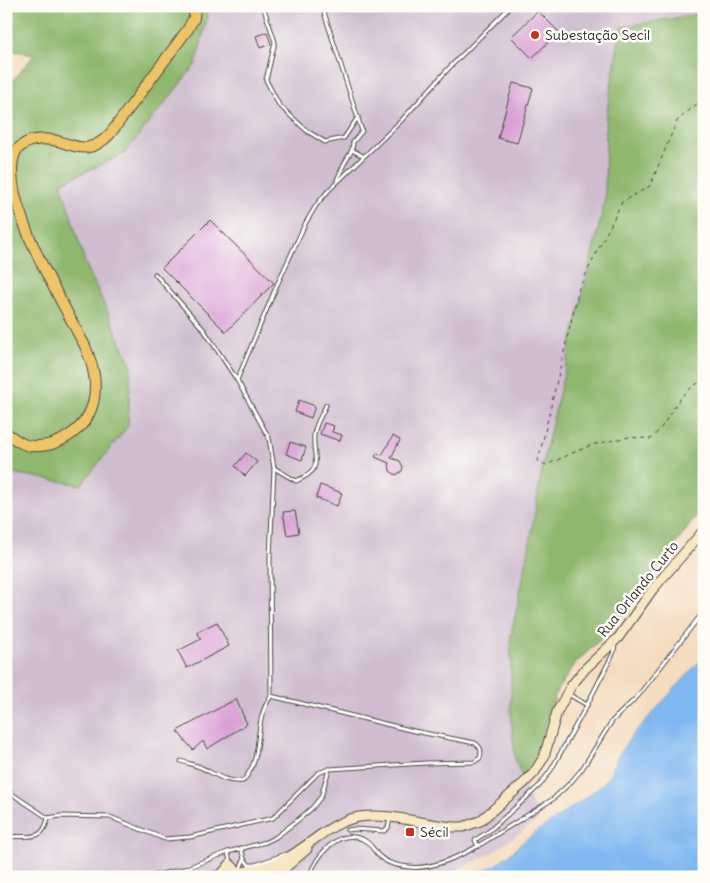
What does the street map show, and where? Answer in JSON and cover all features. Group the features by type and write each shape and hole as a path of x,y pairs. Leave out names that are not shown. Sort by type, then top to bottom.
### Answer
{"main road":[{"path":"6,433 22,444 30,446 45,445 63,440 78,428 88,415 93,402 95,382 93,365 85,346 22,227 14,202 9,176 11,161 18,149 32,140 49,139 84,148 92,148 100,144 110,134 181,40 194,18 195,6"},
{"name":"Rua Orlando Curto","path":"208,877 238,875 278,862 339,824 352,819 370,816 454,828 480,821 524,783 538,767 544,757 558,712 566,694 585,669 614,642 653,589 704,530"},
{"name":"Rua Orlando Curto","path":"264,877 286,867 297,859 324,833"},
{"path":"221,875 230,864 238,875"}],"lane":[{"path":"263,6 275,42 266,80 280,105 307,132 324,142 344,138 358,116"},
{"path":"322,6 362,131 353,142 352,150 336,182"},
{"path":"237,380 277,285 317,204 336,182 401,120 511,6"},
{"path":"352,150 363,156"},
{"path":"155,274 204,330 237,380 269,438 274,468 270,558 271,696 265,705 260,721 256,756 250,772 243,781 233,782 181,761"},
{"path":"274,468 296,481 308,476 316,463 314,435 318,420 326,405"},
{"path":"309,877 316,861 326,848 346,837 362,838 370,843 385,860 409,867 427,866 457,857 478,846 553,799 571,782 612,721 638,696 704,611"},
{"path":"478,846 475,840 489,831 526,798 540,785 551,770 587,705 612,654 614,642"},
{"path":"566,694 587,705"},
{"path":"6,790 48,818 60,816 110,817 164,839 190,837 273,818 318,773 329,769 474,762 480,758 481,752 475,743 414,731 271,696"},
{"path":"147,877 184,869 228,852 266,842 276,837 312,808 321,797 329,769"},
{"path":"6,837 38,835 44,831 48,818"},
{"path":"347,830 354,828 384,831 388,828 390,818"},
{"path":"241,848 244,859 250,865 254,865 279,857 306,844"},
{"path":"228,852 230,864"},
{"path":"238,875 244,859"}],"path":[{"path":"704,100 698,102 677,121 650,186 622,202 579,288 538,461 546,465 592,445 629,437 651,439 659,432 685,391 704,380"}],"shaded area":[{"path":"210,6 704,6 704,13 621,27 606,117 605,200 544,458 528,554 511,635 515,759 538,820 493,852 443,877 6,877 6,469 12,473 85,262 60,183 124,154 196,64"}],"green space":[{"path":"6,6 210,6 196,64 124,154 61,183 85,262 131,364 128,426 81,485 12,473 6,469 6,89 34,55 6,49"},
{"path":"704,13 704,506 629,607 609,631 576,663 557,690 535,758 522,777 515,759 511,713 511,635 528,554 544,458 605,200 606,117 621,27"}],"water":[{"path":"704,656 704,877 461,877 482,871 509,855 526,839 589,795 608,778 618,755 631,736"}],"pier":[{"path":"704,653 704,656 631,736 618,755 608,778 589,795 526,839 496,864 482,871 459,877 467,872 495,862 525,837 587,793 606,776 616,754 629,735"}],"building":[{"name":"Subestação Secil","path":"538,11 559,32 532,58 511,37"},
{"path":"267,32 271,44 260,48 256,36"},
{"path":"513,83 533,88 517,143 498,138"},
{"path":"210,220 274,283 226,332 162,268"},
{"path":"299,400 315,406 311,418 295,412"},
{"path":"324,423 334,426 332,432 342,435 340,441 320,434"},
{"path":"393,436 400,440 391,458 400,461 403,467 402,471 396,475 390,471 389,463 375,457 377,453 382,455"},
{"path":"290,442 306,447 302,460 286,454"},
{"path":"246,453 257,462 245,476 235,466"},
{"path":"320,485 342,493 337,506 316,498"},
{"path":"295,511 299,533 287,535 283,512"},
{"path":"217,622 229,646 187,668 178,651 201,639 197,632"},
{"path":"236,699 247,724 207,749 203,741 193,750 177,731"}],"place":[{"name":"Subestação Secil","path":"535,35"},
{"name":"Sécil","path":"410,832"}]}
